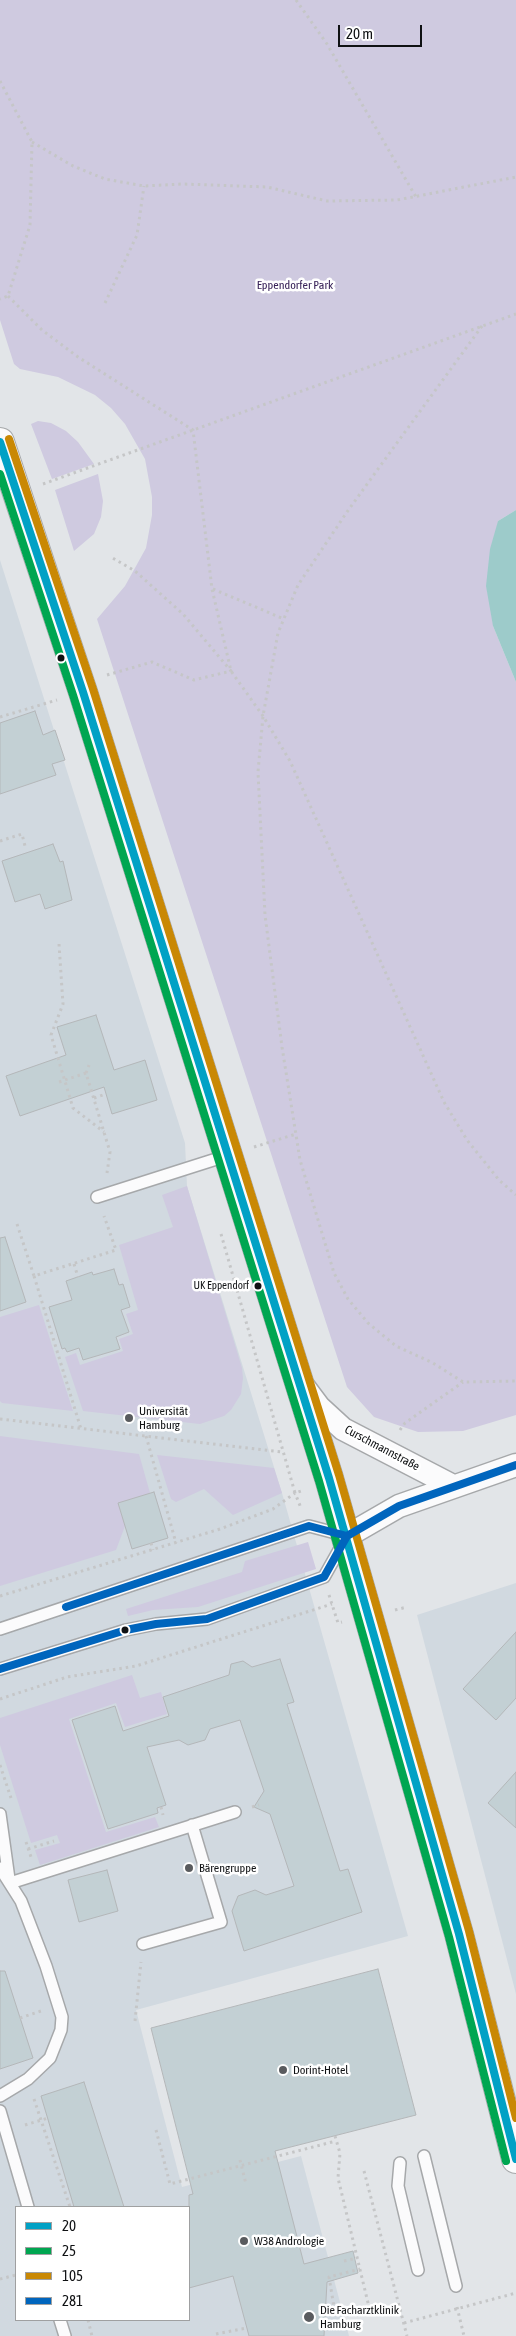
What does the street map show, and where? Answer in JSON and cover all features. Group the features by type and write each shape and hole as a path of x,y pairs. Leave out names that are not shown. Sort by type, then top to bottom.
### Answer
{"street":[{"path":"0,442 81,687 329,1478 459,1934 516,2159"},
{"name":"Curschmannstraße","path":"298,1378 318,1407 343,1429 453,1486"},
{"path":"346,1536 399,1506 516,1465"}],"lane":[{"path":"97,1197 229,1155"},
{"path":"0,1629 309,1526 346,1536 324,1578 207,1619 156,1624 126,1630 0,1669"},
{"path":"10,1884 235,1812"},
{"path":"0,1814 10,1884"},
{"path":"142,1944 221,1922 192,1825"},
{"path":"0,1868 21,1901 62,2017 61,2030 50,2058 28,2079 0,2096"},
{"path":"0,2111 28,2206"},
{"path":"424,2156 456,2286"},
{"path":"400,2163 398,2186 418,2270"},
{"path":"60,2321 65,2336"}],"path":[{"path":"296,0 327,44 416,197"},
{"path":"0,81 32,142 30,225 8,296"},
{"path":"32,142 73,166 105,179 144,186 182,184 267,188 327,201 397,200 516,177"},
{"path":"105,303 137,236 144,186"},
{"path":"0,299 8,296"},
{"path":"8,296 42,330 78,357 193,430"},
{"path":"38,487 516,314"},
{"path":"482,326 349,509 298,585 278,633 263,716 258,772 265,915 282,1047 300,1160 321,1236 334,1273 348,1300 368,1323 396,1346 433,1363 462,1382 516,1381"},
{"path":"193,430 212,589 231,671"},
{"path":"111,557 135,571 183,614 231,671 263,716 290,760 444,1102 467,1140 498,1180 516,1195"},
{"path":"212,589 284,618"},
{"path":"0,717 152,662 194,680 231,671"},
{"path":"0,841 22,834 26,846"},
{"path":"59,944 63,1004 51,1034 73,1108 105,1133"},
{"path":"34,1276 116,1250 97,1197 105,1184 110,1152 86,1073 89,1064"},
{"path":"59,1082 86,1073"},
{"path":"94,1098 106,1094"},
{"path":"229,1155 296,1134"},
{"path":"17,1224 81,1429"},
{"path":"219,1228 295,1493"},
{"path":"74,1264 78,1277"},
{"path":"386,1451 405,1423 462,1382"},
{"path":"0,1419 282,1452"},
{"path":"146,1436 176,1543"},
{"path":"0,1596 176,1543 273,1509 295,1493 329,1478"},
{"path":"151,1543 153,1550"},
{"path":"0,1699 67,1677 136,1666 332,1604"},
{"path":"28,1849 54,1841"},
{"path":"135,2021 142,1944"},
{"path":"156,2130 170,2184 336,2141"},
{"path":"335,2136 340,2153 338,2178 369,2308"},
{"path":"240,2160 246,2184"},
{"path":"364,2171 407,2336"},
{"path":"344,2261 357,2258"},
{"path":"346,2313 335,2312 328,2277 360,2269"},
{"path":"0,2279 15,2275"},
{"path":"404,2323 516,2293"},
{"path":"456,2302 464,2336"},
{"path":"88,2321 92,2336"},
{"path":"216,2334 247,2328"}],"shaded area":[{"name":"Universität Hamburg","path":"0,560 185,1143 187,1186 282,1493 408,1936 136,2010 182,2187 301,2156 349,2336 0,2336"},
{"path":"516,1583 516,1994 417,1615"}],"green space":[{"name":"Eppendorfer Park","path":"0,0 516,0 516,510 498,521 493,626 516,682 516,1415 463,1431 418,1432 374,1417 347,1387 97,619 125,586 146,548 152,515 152,497 145,459 125,424 111,408 95,395 58,377 20,369 14,364 0,320"},
{"path":"38,421 51,423 66,431 78,442 94,464 52,479 31,424"},
{"path":"98,474 103,501 101,517 94,534 74,551 55,490"},
{"path":"187,1186 242,1368 241,1394 231,1410 224,1416 200,1424 83,1411 65,1357 76,1353 80,1365 123,1351 119,1339 133,1334 126,1314 138,1310 119,1245 173,1227 162,1195"},
{"path":"39,1305 73,1411 2,1403 0,1401 0,1317"},
{"path":"0,1436 139,1454 150,1493 125,1526 116,1550 0,1586"},
{"path":"157,1455 274,1468 282,1493 233,1515 204,1489 176,1502 171,1499"},
{"path":"308,1542 316,1569 198,1607 153,1610 128,1616 126,1609 242,1572 245,1561"},
{"path":"132,1675 140,1698 161,1692 167,1714 125,1727 116,1703 69,1719 106,1832 155,1817 159,1827 40,1865 35,1850 60,1843 57,1835 31,1843 0,1745 0,1718"}],"water":[{"path":"516,510 516,682 493,626 486,586 490,549 498,521"}],"building":[{"path":"35,711 43,735 55,730 65,760 52,764 56,775 0,794 0,723"},
{"path":"53,844 60,862 63,861 72,900 45,909 40,894 15,902 2,861"},
{"path":"96,1015 114,1070 145,1060 157,1100 112,1114 104,1087 20,1116 6,1076 66,1055 57,1027"},
{"path":"5,1237 26,1302 0,1311 0,1238"},
{"path":"114,1269 119,1285 123,1284 130,1307 121,1310 129,1332 116,1337 120,1349 83,1360 79,1348 67,1352 65,1348 62,1349 49,1307 72,1300 66,1281 92,1272 93,1275"},
{"path":"154,1492 168,1538 132,1549 118,1503"},
{"path":"516,1632 516,1698 496,1720 463,1689"},
{"path":"280,1659 294,1702 287,1704 340,1871 348,1869 362,1912 244,1951 232,1911 238,1896 255,1890 266,1895 294,1886 270,1814 254,1807 264,1791 240,1720 210,1729 205,1740 188,1745 179,1740 147,1747 166,1805 157,1808 158,1813 108,1829 72,1720 115,1706 123,1731 169,1716 163,1697 229,1675 231,1664 243,1661 252,1667"},
{"path":"516,1772 516,1828 488,1803"},
{"path":"107,1870 118,1911 79,1922 68,1880"},
{"name":"Dorint-Hotel","path":"378,1969 416,2115 275,2151 304,2264 353,2251 358,2273 327,2282 324,2336 249,2336 233,2276 190,2288 189,2195 193,2194 151,2028"},
{"path":"0,1971 5,1971 33,2058 0,2069"},
{"path":"84,2082 124,2206 74,2206 41,2096"}],"transit line":[{"name":"105","path":"9,439 93,689 339,1475 469,1931 516,2118"},
{"name":"20","path":"0,442 83,692 329,1478 459,1934 516,2159"},
{"name":"25","path":"0,474 73,695 319,1481 449,1937 506,2161"},
{"name":"281","path":"347,1536 399,1506 516,1465"},
{"name":"281","path":"66,1607 309,1526 347,1536"},
{"name":"281","path":"0,1669 126,1630 156,1624 207,1619 324,1577 347,1536"}],"place":[{"name":"UK Eppendorf","path":"258,1286"},
{"name":"Universität Hamburg","path":"129,1418"},
{"name":"Bärengruppe","path":"189,1868"},
{"name":"Dorint-Hotel","path":"283,2070"},
{"name":"W38 Andrologie","path":"244,2241"},
{"name":"Die Facharztklinik Hamburg","path":"309,2317"}]}
